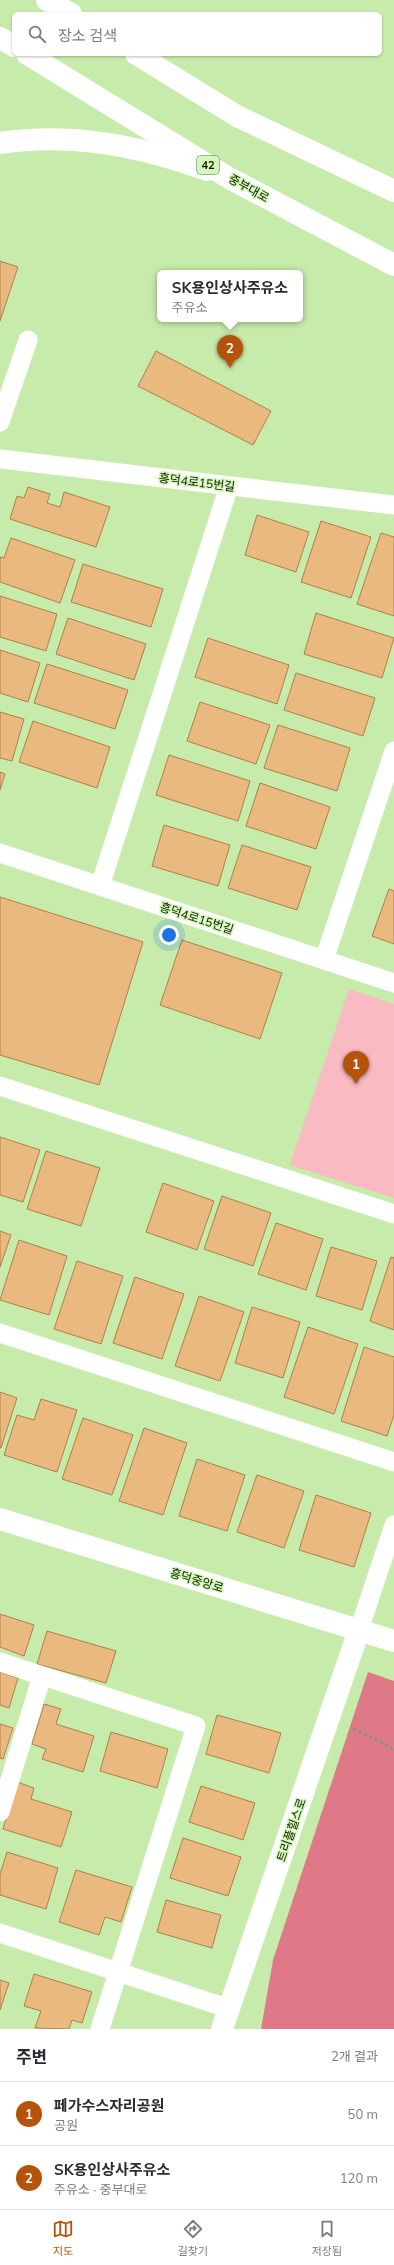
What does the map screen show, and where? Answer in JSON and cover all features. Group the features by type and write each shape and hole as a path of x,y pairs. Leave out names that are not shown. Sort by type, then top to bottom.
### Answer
{"street":[{"path":"47,0 68,12"},
{"path":"0,38 12,45"},
{"name":"중부대로","path":"30,56 229,178 394,265"},
{"path":"139,56 237,116 394,191"},
{"path":"0,143 68,138 102,142 182,161 229,178"},
{"name":"흥덕중앙로","path":"0,1519 394,1641"},
{"name":"트리플힐스로","path":"226,2019 359,1630"}],"lane":[{"path":"0,422 28,340"},
{"name":"흥덕4로15번길","path":"0,459 394,505"},
{"path":"100,886 229,486"},
{"path":"324,960 394,752"},
{"name":"흥덕4로15번길","path":"0,853 394,983"},
{"path":"0,1086 394,1214"},
{"path":"0,1333 394,1462"},
{"path":"359,1630 394,1525"},
{"path":"0,1662 196,1726 120,1972 100,2029"},
{"path":"0,1812 42,1676"},
{"path":"0,1933 120,1972 226,2019"}],"path":[{"path":"329,1718 384,1743 394,1750"}],"shaded area":[{"path":"349,989 394,1004 394,1198 290,1165"},
{"path":"368,1672 394,1681 394,2029 261,2029 273,1960"}],"building":[{"path":"0,261 18,267 0,321"},
{"path":"156,351 271,411 253,445 138,386"},
{"path":"28,487 50,494 47,503 60,507 64,492 110,507 96,547 10,519 17,496 24,498"},
{"path":"257,515 309,532 296,572 245,555"},
{"path":"321,521 371,537 351,598 301,582"},
{"path":"381,533 394,537 394,616 357,604"},
{"path":"11,538 75,560 60,603 0,582 0,557 4,558"},
{"path":"83,564 163,589 151,627 71,602"},
{"path":"0,596 57,614 46,651 0,637"},
{"path":"316,613 394,638 382,678 304,654"},
{"path":"68,618 146,644 134,680 56,654"},
{"path":"208,638 289,665 277,704 195,677"},
{"path":"0,650 40,663 28,702 0,693"},
{"path":"47,664 128,690 115,729 34,703"},
{"path":"296,673 375,698 363,736 284,710"},
{"path":"200,702 270,725 256,764 187,741"},
{"path":"0,712 24,719 12,761 0,758"},
{"path":"33,721 110,747 97,788 19,762"},
{"path":"278,725 350,748 337,791 264,768"},
{"path":"169,755 250,781 238,821 156,795"},
{"path":"0,772 5,774 0,790"},
{"path":"260,783 330,807 316,849 246,826"},
{"path":"164,825 230,845 218,886 152,866"},
{"path":"242,845 311,867 297,910 228,888"},
{"path":"389,889 394,891 394,944 372,936"},
{"path":"0,897 143,942 99,1085 0,1055"},
{"path":"182,940 282,973 260,1039 160,1005"},
{"path":"0,1137 40,1150 23,1202 0,1195"},
{"path":"46,1151 100,1168 81,1226 27,1209"},
{"path":"163,1183 214,1201 197,1250 146,1232"},
{"path":"222,1196 271,1213 253,1266 204,1249"},
{"path":"276,1223 323,1239 306,1290 258,1274"},
{"path":"0,1231 11,1235 0,1267"},
{"path":"19,1240 67,1256 49,1315 0,1300"},
{"path":"331,1247 377,1261 362,1310 316,1296"},
{"path":"391,1257 394,1258 394,1330 370,1321"},
{"path":"77,1261 123,1276 101,1344 54,1329"},
{"path":"135,1277 184,1294 162,1359 113,1343"},
{"path":"199,1296 244,1312 220,1381 175,1366"},
{"path":"252,1307 300,1322 283,1378 235,1363"},
{"path":"308,1327 358,1344 334,1414 284,1397"},
{"path":"364,1347 394,1357 394,1415 387,1436 341,1421"},
{"path":"0,1392 17,1398 1,1448 0,1448"},
{"path":"41,1399 77,1410 57,1472 4,1455 17,1415 34,1420"},
{"path":"83,1418 133,1435 112,1495 62,1479"},
{"path":"144,1428 187,1443 163,1515 119,1501"},
{"path":"197,1459 245,1475 227,1531 179,1516"},
{"path":"257,1475 304,1491 284,1548 237,1532"},
{"path":"316,1495 371,1513 354,1567 299,1550"},
{"path":"0,1614 34,1625 24,1656 0,1647"},
{"path":"47,1631 116,1651 106,1683 37,1664"},
{"path":"0,1672 18,1678 9,1708 0,1705"},
{"path":"44,1704 61,1709 56,1724 94,1736 83,1772 42,1759 46,1749 32,1744"},
{"path":"217,1715 281,1733 269,1773 206,1754"},
{"path":"0,1724 13,1728 3,1759 0,1758"},
{"path":"111,1732 168,1749 157,1788 100,1771"},
{"path":"17,1782 34,1788 31,1799 72,1812 61,1847 3,1829"},
{"path":"201,1786 255,1803 243,1840 189,1822"},
{"path":"183,1838 241,1857 228,1896 170,1878"},
{"path":"7,1852 58,1868 46,1909 0,1895 0,1874"},
{"path":"76,1870 132,1887 121,1922 105,1917 99,1935 59,1922"},
{"path":"166,1900 221,1915 212,1948 157,1932"},
{"path":"34,1974 92,1992 82,2023 72,2020 69,2029 35,2028 41,2011 24,2006"},
{"path":"0,1980 9,1983 0,2010"}],"place":[{"name":"SK용인상사주유소","path":"230,368"},
{"name":"페가수스자리공원","path":"356,1084"}]}
